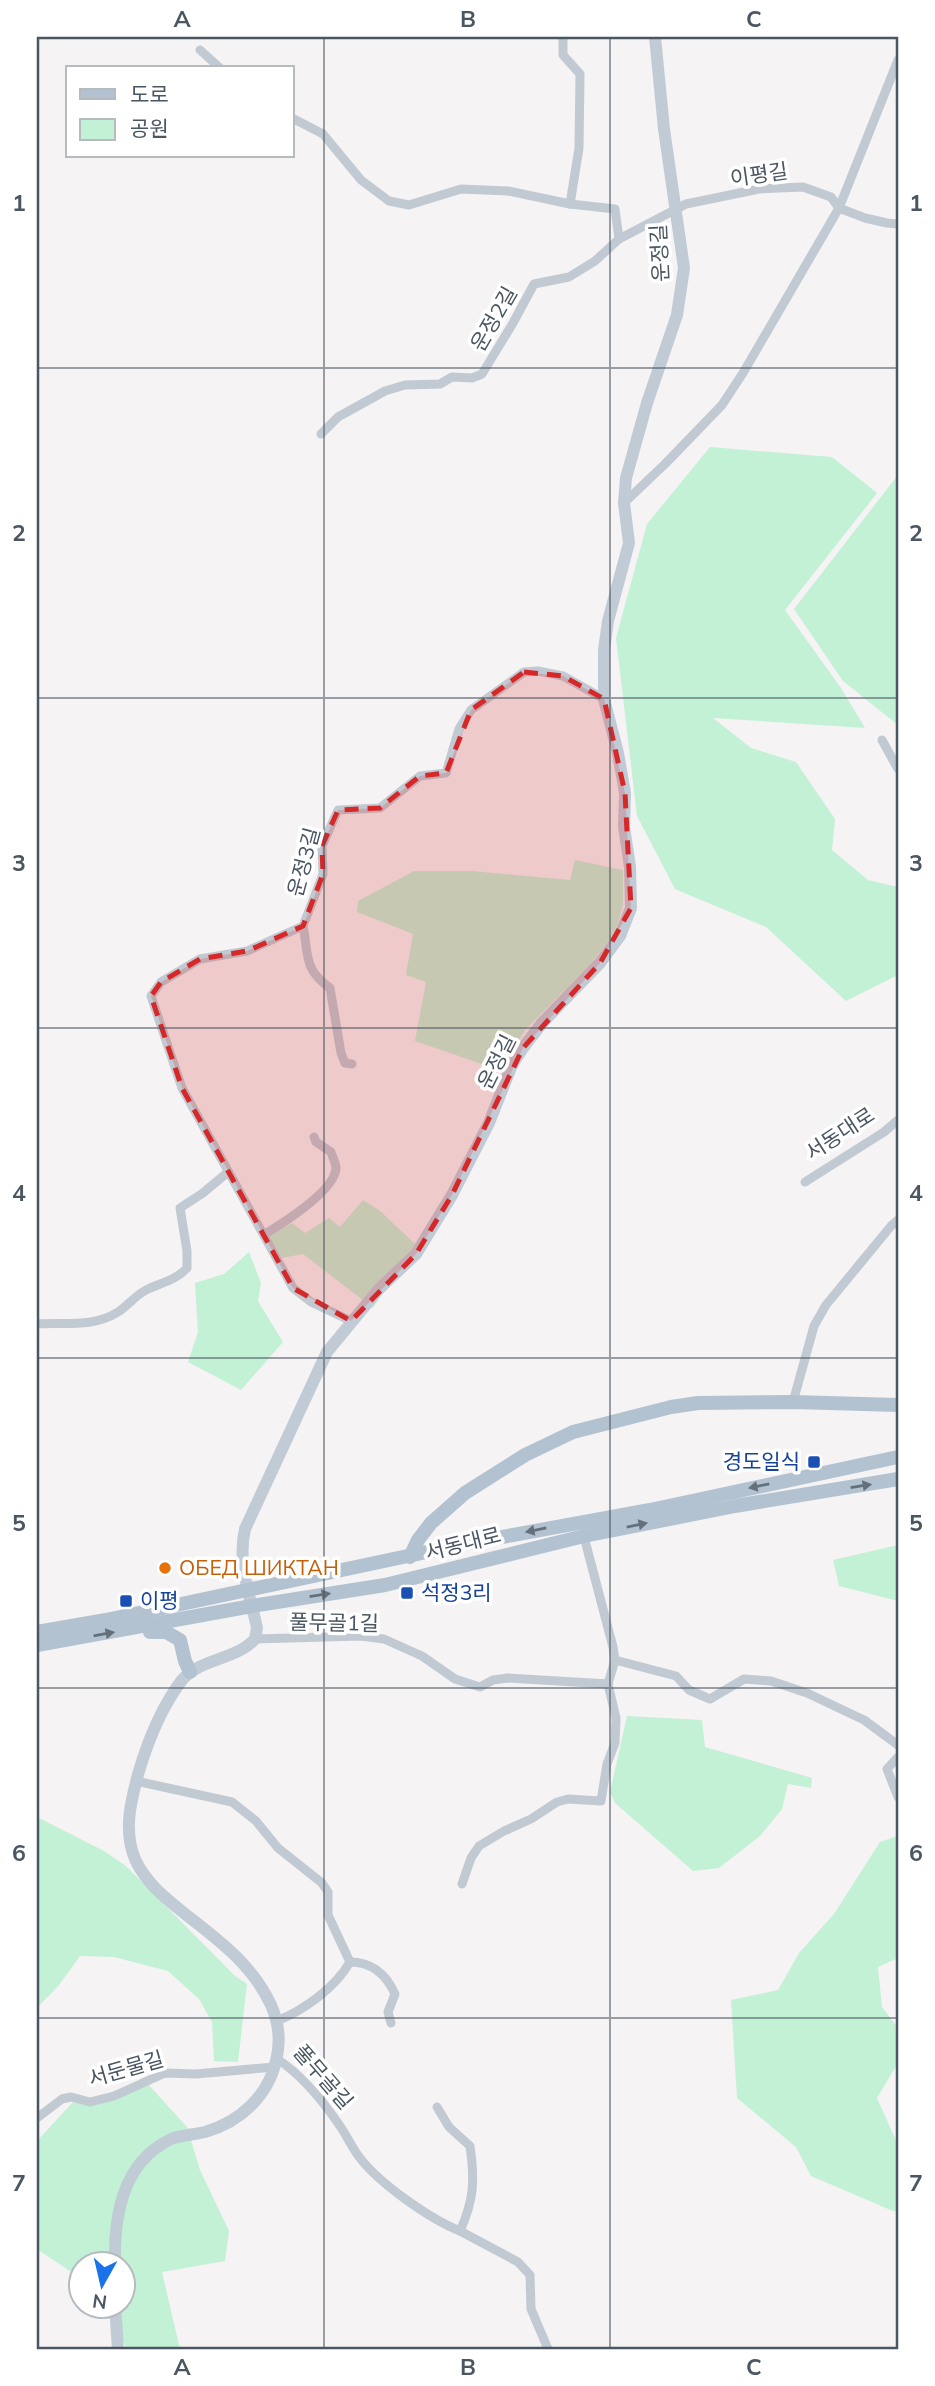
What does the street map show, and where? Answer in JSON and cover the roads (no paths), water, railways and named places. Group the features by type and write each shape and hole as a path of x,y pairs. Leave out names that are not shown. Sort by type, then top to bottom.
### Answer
{"main road":[{"name":"서동대로","path":"410,1557 418,1539 431,1523 466,1493 525,1455 573,1432 671,1407 698,1403 898,1405"},
{"name":"서동대로","path":"37,1645 385,1585 650,1510 898,1457"},
{"name":"서동대로","path":"37,1632 410,1557 898,1479"},
{"path":"138,1628 148,1632 166,1632 180,1640 190,1672"}],"street":[{"path":"564,37 564,55 580,74 579,148 570,204"},
{"name":"운정길","path":"252,1606 241,1561 245,1529 327,1352 351,1321 416,1254 471,1158 512,1065 542,1023 600,963 621,936 631,908 630,867 624,827 625,793 618,752 604,699 604,650 608,621 629,542 624,503 626,478 647,403 677,314 684,268 664,129 655,37"},
{"path":"200,50 218,66"},
{"path":"624,503 722,405 839,208 898,60"},
{"path":"294,119 323,134 361,180 388,201 409,205 461,189 508,191 570,204 615,209 619,239"},
{"name":"이평길","path":"677,207 759,189 803,187 831,197 839,208 865,218 898,224"},
{"name":"운정2길","path":"321,434 338,417 385,391 405,384 440,384 452,377 472,378 482,374 534,284 569,276 595,261 619,239 677,207"},
{"name":"운정3길","path":"352,1064 345,1063 341,1053 330,988 316,978 310,969 303,926 323,874 322,846 338,810 380,808 421,776 446,773 459,729 471,710 524,672 538,671 563,676 604,699"},
{"path":"882,740 898,769"},
{"name":"운정3길","path":"303,926 247,951 200,959 161,982 151,996 182,1088 293,1288 311,1302 351,1321"},
{"name":"서동대로","path":"805,1182 884,1132 898,1120"},
{"path":"265,1234 307,1206 331,1181 336,1168 331,1152 316,1142 314,1136"},
{"path":"37,1324 90,1323 118,1312 147,1289 180,1276 187,1268 187,1251 180,1209 228,1172"},
{"path":"793,1402 814,1326 826,1305 898,1220"},
{"path":"462,1884 471,1858 479,1846 557,1802 568,1799 601,1801 607,1764 615,1742 616,1718 608,1684 615,1660 582,1528"},
{"path":"190,1672 242,1649 255,1639 257,1628 252,1606"},
{"name":"풀무골1길","path":"255,1639 361,1636 384,1639 422,1656 455,1679 480,1687 494,1680 508,1678 608,1684"},
{"path":"615,1660 676,1676 689,1690 710,1699 744,1678 771,1681 807,1693 864,1720 898,1745"},
{"name":"풀무골길","path":"190,1672 175,1690 141,1764 128,1818 134,1857 144,1875 164,1897 226,1946 261,1983 280,2033 276,2063 289,2067 322,2101 359,2157 376,2176 422,2210 518,2262 530,2275 531,2309 548,2349"},
{"path":"898,1757 887,1769 898,1797"},
{"path":"136,1781 232,1802 256,1821 278,1848 322,1883 328,1892 328,1916 349,1962"},
{"path":"277,2021 289,2016 340,1978 349,1962"},
{"path":"349,1962 372,1966 390,1982 395,1994 388,2012 391,2024"},
{"path":"114,2250 120,2201 128,2180 144,2158 170,2139 208,2131 232,2120 259,2099 270,2082 276,2063"},
{"name":"서둔물길","path":"37,2118 62,2099 71,2097 90,2102 114,2096 165,2073 196,2074 276,2063"},
{"path":"437,2107 449,2127 470,2146 474,2194 460,2231"},
{"path":"116,2320 118,2349"}],"place":[{"name":"경도일식","path":"814,1462"},
{"name":"ОБЕД ШИКТАН","path":"165,1568"},
{"name":"석정3리","path":"407,1593"},
{"name":"이평","path":"126,1601"}]}
